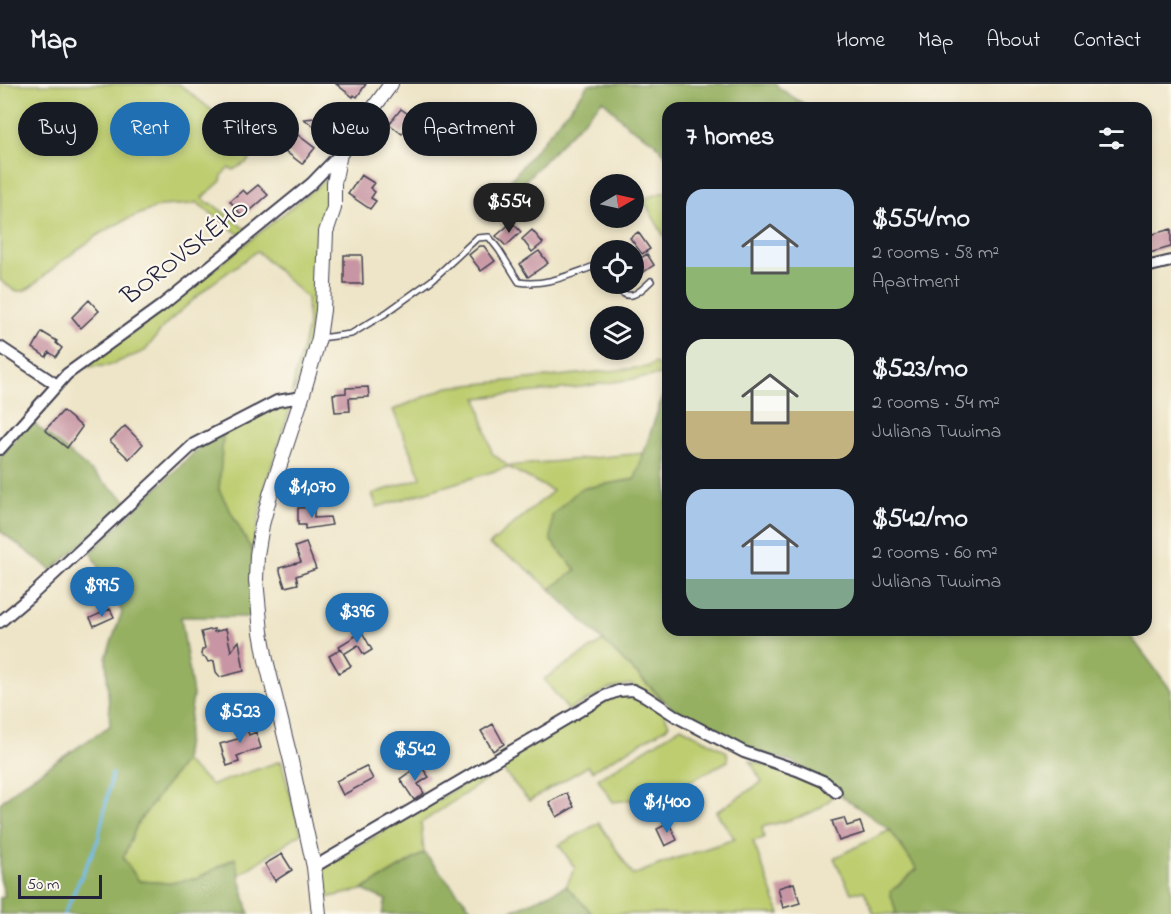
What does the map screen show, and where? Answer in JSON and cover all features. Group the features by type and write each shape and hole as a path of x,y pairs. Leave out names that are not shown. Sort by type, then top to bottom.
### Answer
{"street":[{"name":"BOROVSKÉHO","path":"378,102 391,84"},
{"name":"BOROVSKÉHO","path":"0,449 67,374 161,306 311,184 338,156"},
{"path":"319,914 314,867 266,660 256,580 257,555 267,505 319,338 323,310 326,232 334,208 334,183 340,156"},
{"path":"319,176 334,183"},
{"path":"1152,266 1171,261"},
{"path":"0,346 57,385"},
{"path":"0,622 194,444 277,401 302,397"},
{"path":"314,867 605,696 618,691 633,690 677,717 744,752 825,782 836,792"}],"lane":[{"path":"319,338 351,334 386,313 432,280 477,238 489,237 519,282 532,284 552,280 590,268"},
{"path":"644,288 651,281"}],"green space":[{"path":"0,84 179,84 202,102 202,156 252,156 246,163 233,170 229,168 225,171 221,181 202,198 245,229 275,205 240,235 196,202 160,206 101,233 23,291 15,291 0,280"},
{"path":"588,84 776,84 801,102 662,102 662,151 653,141 628,126 603,100 515,191 509,182 530,156 537,156 537,148"},
{"path":"332,175 327,188 320,237 318,304 303,371 292,394 308,327 307,298 257,251 209,286 165,325 145,351 108,366 84,367 145,324"},
{"path":"662,193 662,233 644,199"},
{"path":"655,363 662,368 662,375 573,388 477,398 492,453 508,466 644,453 635,479 580,489 551,541 576,570 550,589 518,561 489,545 553,491 508,467 377,507 372,494 421,478 393,410 448,387 647,367"},
{"path":"662,398 662,636 1130,636 1171,690 1171,914 894,914 896,912 890,892 917,869 890,830 793,762 737,746 678,714 550,589 576,570 551,541 552,515 580,489 635,479"},
{"path":"280,405 291,406 266,483 252,551 219,490 223,434"},
{"path":"31,421 128,502 52,570 0,531 0,457"},
{"path":"223,434 219,490 252,551 253,617 181,617 193,695 184,761 138,823 123,858 139,881 169,883 198,878 235,858 249,914 0,914 0,898 5,896 0,878 0,803 22,784 110,726 106,657 122,612 91,552 201,446"},
{"path":"603,641 665,702 630,684 609,689 568,710 544,679"},
{"path":"632,693 662,710 669,724 666,728 592,771 588,766 529,801 502,769 421,823 424,853 362,890 325,898 321,868 612,698"},
{"path":"681,727 727,752 728,761 663,796 613,802 598,779"},
{"path":"184,761 212,785 281,761 301,833 239,875 234,858 198,878 169,883 139,881 123,858 138,823"},
{"path":"750,761 799,774 828,787 832,797 818,809 809,813 762,827 764,838 753,841 780,914 593,914 566,886 575,868 559,845 599,823 633,875 735,839 716,812 762,782"},
{"path":"890,830 917,869 891,892 896,912 894,914 874,914 864,891 851,893 834,858"},
{"path":"424,853 476,914 382,914 386,900 362,890"},
{"path":"566,886 593,914 505,914"}],"building":[{"path":"336,84 366,84 357,97 354,95 353,97"},
{"path":"401,109 402,110 402,134 390,123"},
{"path":"299,136 311,145 311,153 302,164 292,156 299,156"},
{"path":"361,175 374,183 370,188 375,192 371,198 376,201 370,209 348,194"},
{"path":"258,185 268,195 243,217 230,201 243,190 247,194"},
{"path":"512,222 521,232 506,246 496,236"},
{"path":"1171,229 1171,247 1152,252 1152,234"},
{"path":"532,230 543,243 532,252 522,239"},
{"path":"638,232 644,240 632,240 630,238"},
{"path":"644,240 650,249 644,253"},
{"path":"480,246 484,246 495,261 481,271 469,255"},
{"path":"539,251 548,263 528,277 520,264"},
{"path":"647,254 654,265 644,272 644,256"},
{"path":"344,255 362,255 363,284 344,284"},
{"path":"89,300 99,311 81,328 72,317"},
{"path":"42,332 57,341 56,343 62,348 56,357 49,352 46,357 33,348"},
{"path":"368,387 369,397 349,398 350,411 335,412 333,394 346,393 346,388"},
{"path":"63,411 82,427 67,448 45,430"},
{"path":"125,426 143,444 129,459 110,441"},
{"path":"314,507 314,518 330,517 332,525 305,529 305,525 298,525 298,508"},
{"path":"306,543 316,569 296,576 298,584 285,587 279,568 301,562 295,547"},
{"path":"94,570 102,586 86,593 79,577"},
{"path":"110,609 114,617 94,626 90,618"},
{"path":"214,629 214,632 226,629 231,651 239,641 244,671 220,677 216,672 214,661 208,662 203,657 201,654 205,648 201,632"},
{"path":"362,632 372,650 364,655 358,645 344,654 339,646"},
{"path":"341,649 351,666 339,673 329,656"},
{"path":"243,718 249,735 256,732 261,748 237,756 239,762 227,766 220,744 241,738 235,720"},
{"path":"493,724 504,744 493,751 481,731"},
{"path":"420,765 429,777 418,784 424,793 414,800 400,779"},
{"path":"366,766 373,779 343,795 336,781"},
{"path":"567,793 574,807 557,817 549,802"},
{"path":"844,818 847,826 860,822 864,833 839,841 832,821"},
{"path":"669,823 677,840 665,846 657,829"},
{"path":"282,854 292,870 275,881 265,864"},
{"path":"794,883 800,903 783,908 778,888"}],"waterway":[{"path":"64,914 98,840 112,774"}]}
